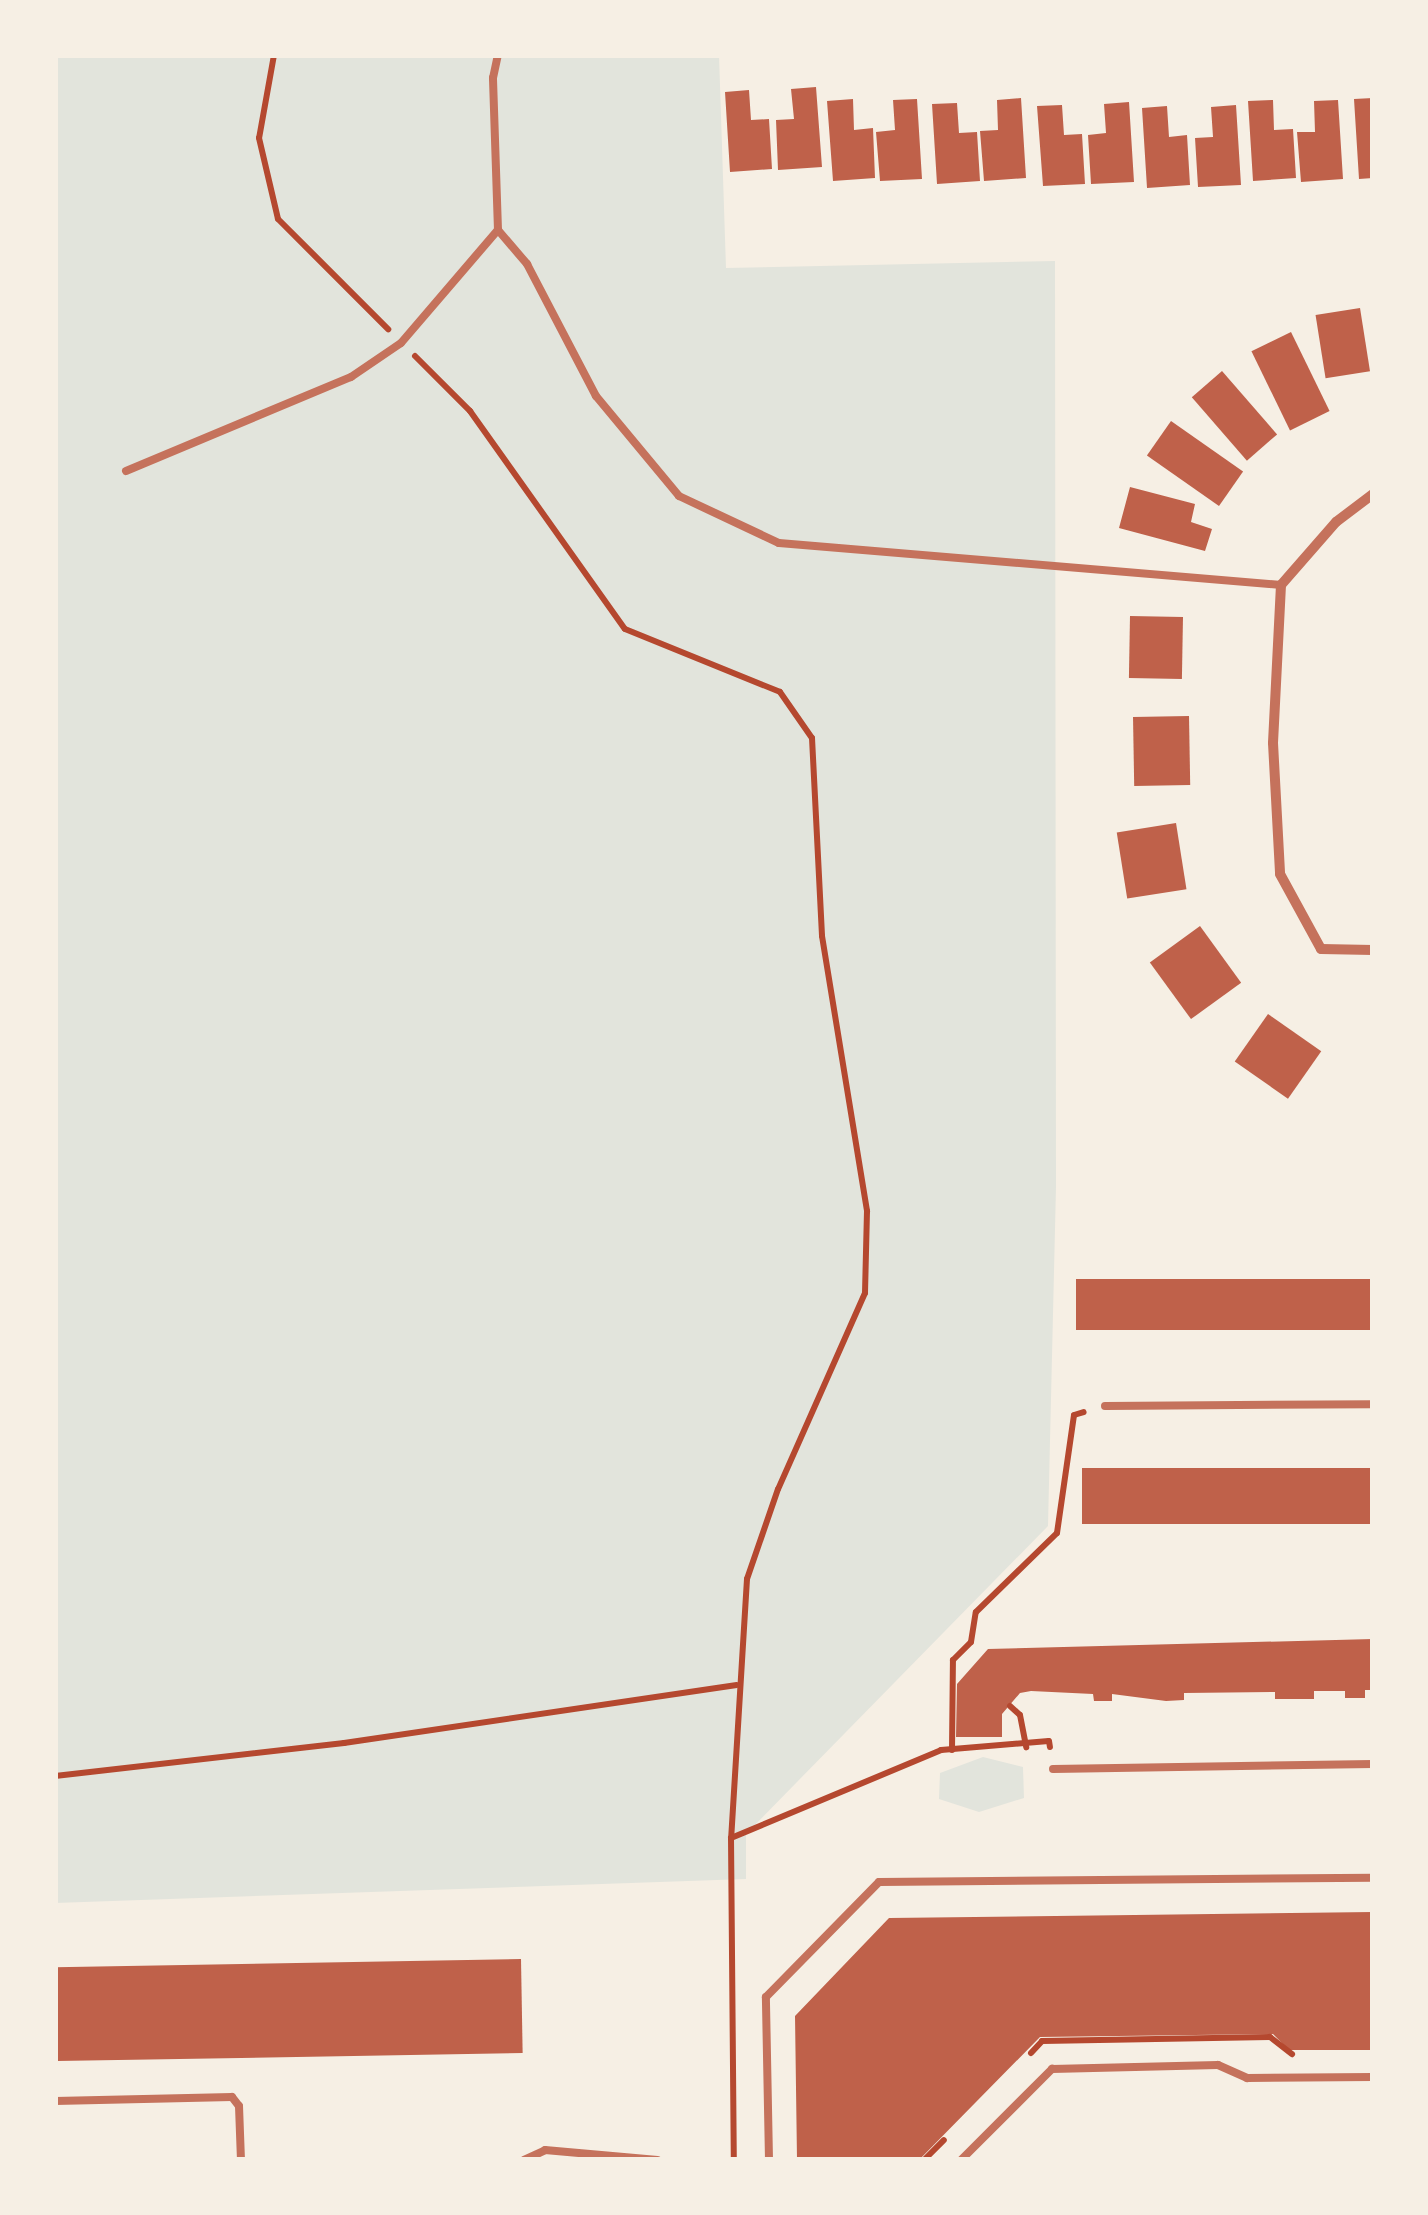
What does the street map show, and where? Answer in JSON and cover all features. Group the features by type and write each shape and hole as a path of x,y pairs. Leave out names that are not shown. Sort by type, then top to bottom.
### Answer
{"street":[{"path":"1373,494 1336,522 1281,585 1273,743 1280,874 1321,949 1373,950"}],"lane":[{"path":"498,55 493,78 498,230 527,264 596,396 679,496 780,542 1281,585"},
{"path":"126,471 351,377 402,342 498,230"},
{"path":"1105,1406 1373,1404"},
{"path":"1053,1769 1373,1764"},
{"path":"769,2160 766,1997 879,1882 1373,1878"},
{"path":"961,2160 1052,2069 1218,2065 1247,2078 1373,2077"},
{"path":"55,2101 232,2097 239,2106 241,2160"},
{"path":"524,2160 544,2150 658,2160"}],"path":[{"path":"274,55 259,138 278,219 470,411 625,629 780,692 812,738 822,936 867,1212 865,1293 778,1489 747,1578 737,1685 731,1838 734,2160"},
{"path":"952,1750 953,1660 970,1642 976,1612 1058,1533 1074,1416 1105,1406"},
{"path":"55,1776 737,1685"},
{"path":"1010,1706 1020,1715 1026,1747"},
{"path":"731,1838 952,1750 1026,1747 1049,1740 1053,1769"}],"shaded area":[{"path":"55,55 719,55 726,268 1055,261 1056,1187 1048,1526 746,1834 746,1879 55,1903"},
{"path":"983,1757 1023,1767 1024,1798 979,1812 939,1799 940,1773"}],"building":[{"path":"816,87 822,167 778,170 776,120 794,119 791,89"},
{"path":"749,90 751,120 769,119 772,169 730,172 725,92"},
{"path":"1021,98 1026,178 984,181 980,131 998,130 997,100"},
{"path":"1373,98 1373,178 1359,179 1354,99"},
{"path":"853,99 854,130 873,128 875,178 833,181 827,101"},
{"path":"917,99 922,179 880,181 876,132 895,130 893,100"},
{"path":"1273,100 1274,130 1293,129 1296,178 1253,181 1248,101"},
{"path":"1338,100 1343,179 1301,182 1297,132 1315,132 1314,101"},
{"path":"1129,102 1134,182 1091,184 1088,135 1106,133 1104,104"},
{"path":"957,103 959,133 977,132 980,181 937,184 932,104"},
{"path":"1062,105 1064,135 1082,134 1085,184 1043,186 1037,106"},
{"path":"1236,105 1241,185 1198,187 1195,138 1213,137 1211,107"},
{"path":"1167,106 1169,137 1187,135 1190,185 1147,188 1142,108"},
{"path":"1360,308 1370,371 1326,378 1316,315"},
{"path":"1291,332 1330,411 1290,430 1251,351"},
{"path":"1222,371 1277,434 1247,461 1192,397"},
{"path":"1171,421 1243,471 1219,506 1147,455"},
{"path":"1130,487 1195,504 1191,522 1212,529 1205,551 1119,528"},
{"path":"1130,616 1183,617 1182,679 1129,678"},
{"path":"1189,716 1190,785 1134,786 1133,717"},
{"path":"1176,823 1186,889 1127,899 1117,832"},
{"path":"1200,926 1241,983 1191,1019 1150,962"},
{"path":"1268,1014 1321,1051 1288,1099 1235,1062"},
{"path":"1076,1279 1373,1279 1373,1330 1076,1330"},
{"path":"1082,1468 1373,1468 1373,1524 1082,1524"},
{"path":"1373,1639 1373,1690 1365,1690 1365,1698 1345,1698 1345,1691 1314,1691 1314,1699 1275,1699 1275,1692 1184,1693 1184,1700 1166,1701 1112,1694 1112,1701 1094,1701 1093,1694 1031,1691 1020,1693 1002,1714 1002,1737 956,1737 957,1684 988,1649"},
{"path":"1373,1912 1373,2050 1289,2050 1273,2034 1040,2037 919,2160 797,2160 795,2016 889,1918"},
{"path":"521,1959 523,2053 57,2061 55,1967"}]}
